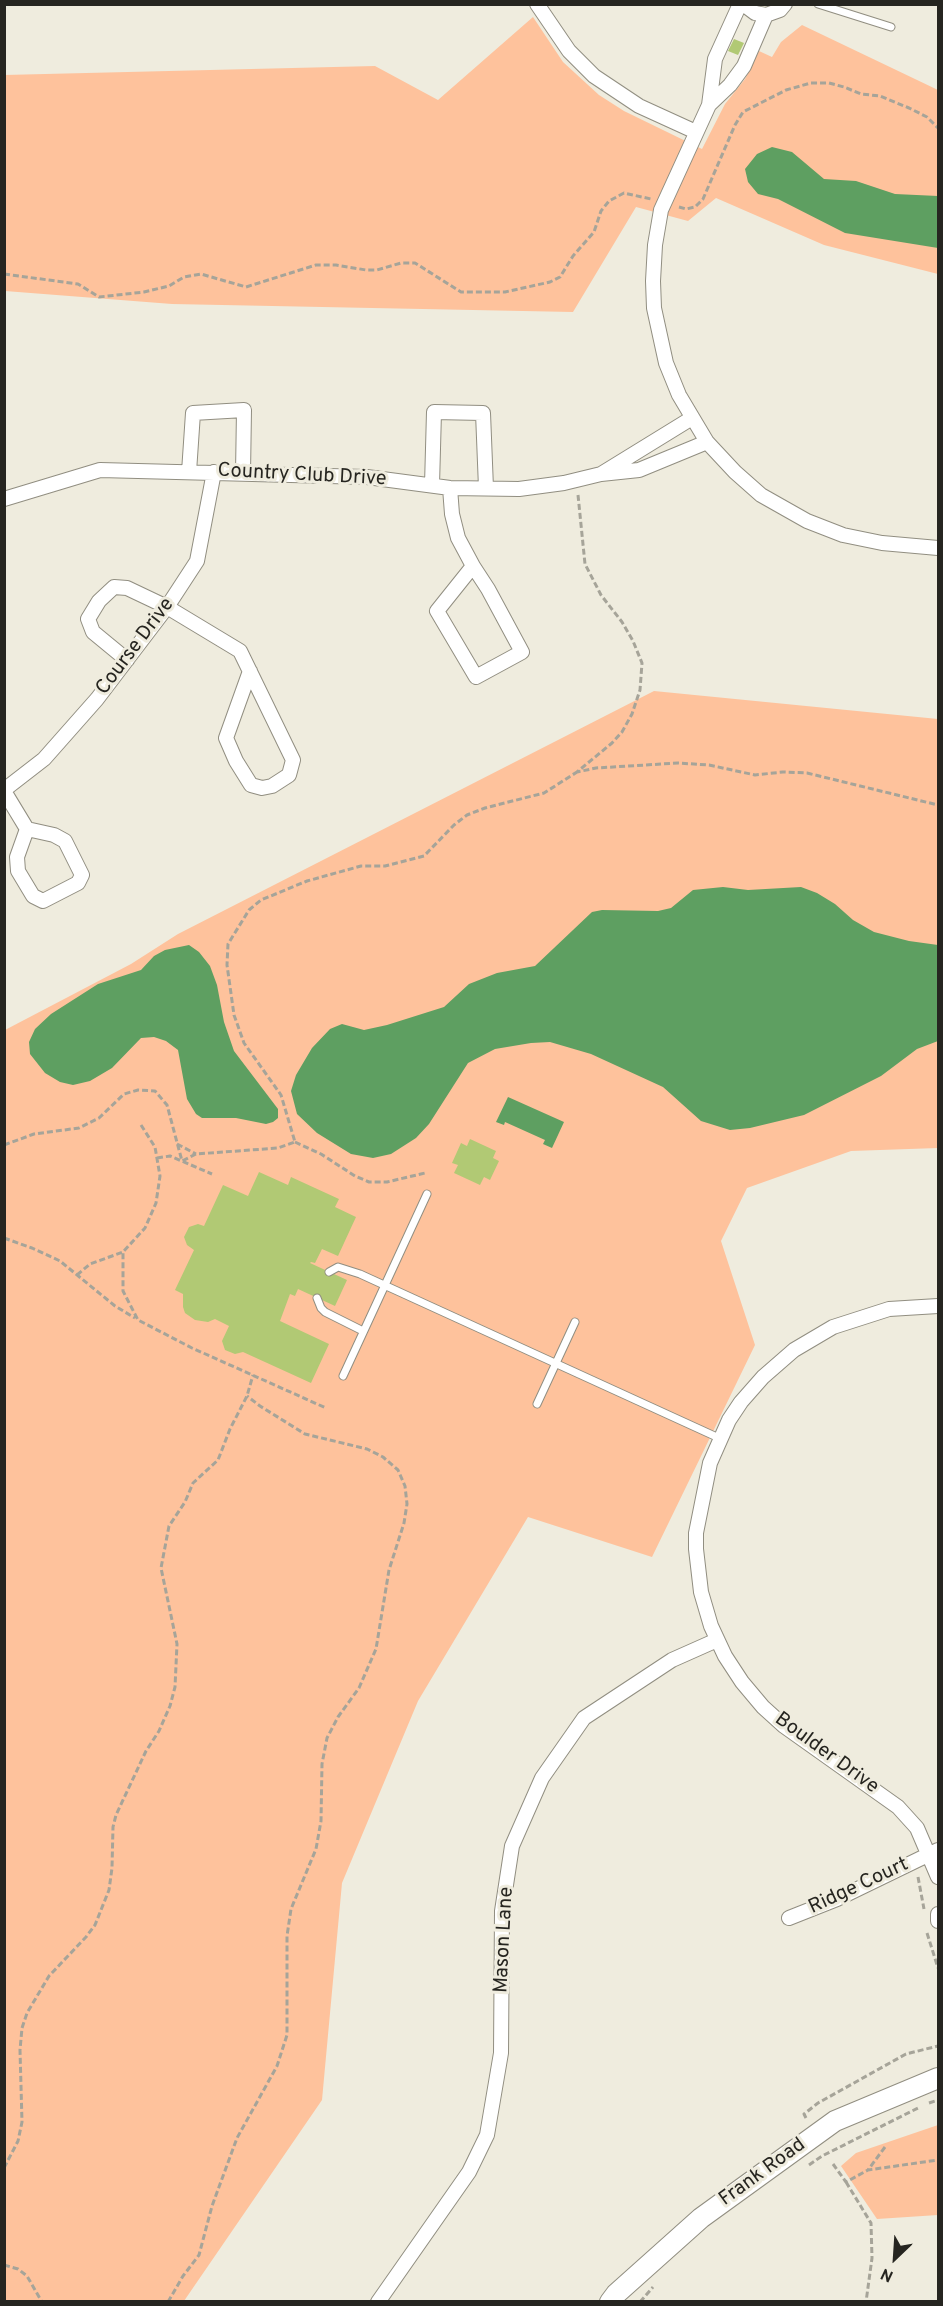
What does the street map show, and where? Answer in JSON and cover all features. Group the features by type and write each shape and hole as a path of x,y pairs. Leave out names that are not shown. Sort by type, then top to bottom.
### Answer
{"street":[{"path":"537,4 569,51 594,76 630,101 696,132"},
{"path":"785,4 780,10 766,15 755,13 742,4 715,59 709,105 661,210 654,245 652,280 654,308 666,363 692,418 707,442 748,484 777,505 807,521 860,539 939,548"},
{"path":"709,105 730,85 744,66 766,15"},
{"path":"189,472 193,413 244,410 243,473"},
{"path":"432,485 434,412 483,413 486,488"},
{"name":"Country Club Drive","path":"601,474 692,418"},
{"name":"Country Club Drive","path":"4,499 100,470 368,477 450,488 519,489 576,481 601,474 639,470 707,442"},
{"name":"Course Drive","path":"4,791 44,759 97,699 167,607 197,561 214,472"},
{"path":"450,488 452,514 458,538 522,652 476,677 437,611 473,566"},
{"path":"127,660 93,632 88,619 99,601 114,586 127,588 167,607 240,651 250,671 293,760 289,775 272,786 262,788 251,785 236,761 226,738 250,671"},
{"path":"4,791 27,829 54,835 65,841 82,875 78,883 43,901 33,896 18,871 17,857 27,829"},
{"name":"Boulder Drive","path":"939,1306 909,1306 875,1312 840,1324 815,1336 778,1363 741,1402 719,1438 710,1463 696,1533 701,1592 717,1640 733,1670 763,1707 796,1736 898,1807 934,1852 939,1877"},
{"name":"Mason Lane","path":"378,2301 469,2172 487,2135 501,2053 502,1911 512,1846 542,1778 584,1718 672,1660 717,1640"},
{"name":"Ridge Court","path":"789,1918 837,1899 934,1852"},
{"path":"939,1914 939,1921"},
{"name":"Frank Road","path":"610,2301 701,2218 835,2121 939,2078"}],"lane":[{"path":"818,4 891,27"},
{"path":"343,1376 427,1194"},
{"path":"329,1272 338,1267 385,1285 719,1438"},
{"path":"317,1298 325,1312 363,1331"},
{"path":"537,1404 575,1322"}],"path":[{"path":"678,198 675,206 686,209 695,207 703,199 735,125 743,112 786,90 811,83 829,83 861,94 880,96 927,117 939,128"},
{"path":"4,274 78,284 99,297 144,292 169,286 184,277 201,274 246,287 316,265 377,270 401,263 415,263 461,292 505,292 550,282 560,277 573,256 594,232 601,211 609,201 624,193 655,200"},
{"path":"296,1142 281,1095 244,1043 234,1015 226,965 228,944 249,910 261,900 280,890 340,871 361,866 385,866 423,856 467,815 544,793 577,772 612,743 622,732 632,714 640,690 642,663 633,641 622,622 601,595 585,564 576,481"},
{"path":"577,772 596,768 678,763 709,765 754,775 783,772 807,773 939,806"},
{"path":"4,1145 34,1134 79,1128 99,1118 123,1094 138,1090 155,1091 167,1105 182,1161"},
{"path":"77,1275 90,1264 123,1252 145,1228 156,1203 160,1176 155,1147 141,1125"},
{"path":"182,1161 196,1154 278,1148 296,1142 369,1182 387,1182 424,1173"},
{"path":"177,1144 196,1154"},
{"path":"156,1158 170,1156 212,1174"},
{"path":"4,1238 60,1261 115,1306 138,1320 326,1408"},
{"path":"123,1252 123,1291 138,1320"},
{"path":"4,2168 18,2142 22,2122 20,2050 22,2028 27,2013 49,1976 95,1925 109,1890 113,1827 116,1815 146,1751 159,1731 175,1687 177,1644 161,1568 169,1526 193,1483 218,1460 230,1429 247,1396 253,1375"},
{"path":"168,2301 199,2255 212,2206 237,2138 277,2066 287,2035 287,1936 291,1909 318,1840 321,1821 322,1764 327,1738 338,1717 359,1688 376,1649 389,1570 404,1523 406,1504 405,1486 398,1470 383,1457 356,1446 305,1434 247,1396"},
{"path":"808,2123 804,2114 818,2103 906,2054 939,2046"},
{"path":"803,2168 885,2124 939,2100"},
{"path":"868,2170 885,2147"},
{"path":"846,2182 868,2170 939,2160"},
{"path":"833,2163 871,2223 872,2258 867,2301"},
{"path":"4,2265 18,2269 27,2276 42,2301"},
{"path":"640,2301 654,2286"}],"shaded area":[{"path":"533,17 563,62 599,95 624,111 702,149 725,104 745,79 759,51 772,57 781,42 802,25 938,90 938,274 824,245 716,198 688,221 636,207 573,312 172,304 5,291 4,75 375,66 438,100"},
{"path":"772,147 792,152 824,179 856,181 895,194 938,196 938,248 845,233 778,199 758,194 748,182 745,169 757,154"},
{"path":"654,691 938,719 938,1148 851,1151 747,1188 721,1241 755,1345 652,1557 528,1517 418,1701 342,1883 322,2100 184,2301 5,2302 5,1030 131,964 178,934"},
{"path":"723,887 748,890 801,887 835,904 853,920 874,932 909,941 938,945 938,1041 917,1049 881,1076 804,1115 750,1128 730,1130 701,1121 663,1087 591,1054 550,1042 495,1049 468,1063 429,1124 416,1138 391,1154 373,1158 351,1154 317,1133 297,1114 291,1091 296,1075 312,1048 330,1029 342,1024 364,1030 444,1007 469,984 497,973 535,966 592,912 602,910 658,911 671,908 693,890"},
{"path":"189,945 199,952 210,966 234,1051 278,1109 278,1118 273,1122 266,1124 236,1118 202,1118 196,1114 187,1099 178,1050 166,1041 154,1037 141,1038 112,1068 90,1081 73,1085 60,1082 45,1073 30,1054 29,1042 35,1029 51,1014 98,984 141,970 154,956 165,950"},
{"path":"508,1097 564,1122 552,1148 543,1144 545,1140 505,1122 504,1125 496,1122"},
{"path":"938,2125 938,2215 877,2219 841,2166 856,2153"}],"building":[{"path":"734,39 744,43 738,55 728,51"},
{"path":"470,1139 496,1151 493,1158 499,1161 490,1180 484,1177 480,1185 454,1173 458,1165 452,1163 461,1143 467,1146"},
{"path":"259,1172 288,1185 291,1177 339,1199 335,1207 356,1217 338,1256 322,1249 315,1263 310,1263 347,1280 335,1306 298,1289 295,1296 290,1294 280,1321 329,1344 311,1383 243,1352 235,1354 225,1350 222,1341 229,1326 215,1319 208,1322 195,1320 185,1313 183,1294 175,1290 194,1250 187,1245 184,1237 189,1227 198,1224 204,1226 223,1185 248,1196"}]}
